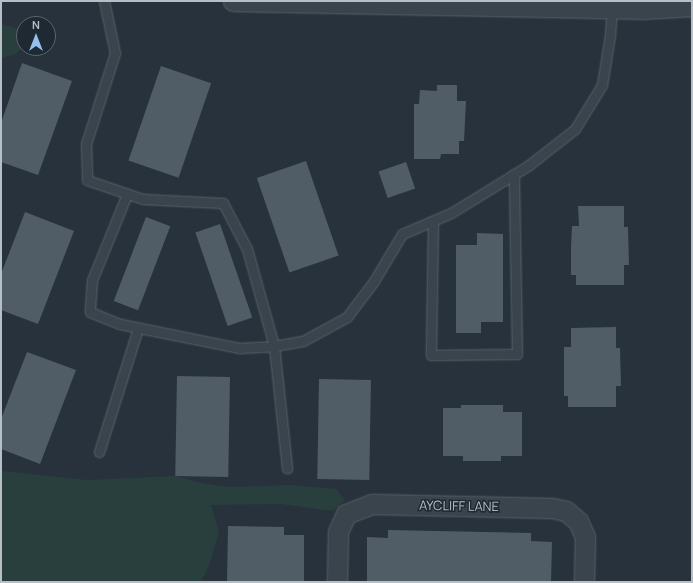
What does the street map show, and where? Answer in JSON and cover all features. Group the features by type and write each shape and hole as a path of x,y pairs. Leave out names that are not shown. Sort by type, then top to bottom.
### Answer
{"street":[{"path":"233,1 403,2 641,9 692,6"},
{"name":"AYCLIFF LANE","path":"337,582 338,532 346,514 372,504 552,508 566,511 578,521 584,537 584,582"}],"lane":[{"path":"104,1 115,53 86,144 87,180 143,199 223,203 247,249 274,346 287,468"},
{"path":"127,194 92,280 90,312 120,324 239,348 274,346 303,341 347,317 374,281 402,234 451,213 529,165 576,129 602,86 610,35 612,8"},
{"path":"433,220 431,355 516,354 514,174"},
{"path":"99,452 138,328"}],"green space":[{"path":"1,24 16,28 16,53 1,58"},
{"path":"1,471 88,480 176,476 201,483 229,487 291,485 336,489 345,500 333,511 281,504 211,505 219,532 210,563 201,582 1,582"}],"building":[{"path":"22,63 72,81 38,175 1,162 1,123"},
{"path":"161,66 211,83 179,178 128,161"},
{"path":"437,85 457,85 457,101 466,101 464,141 459,141 459,154 441,154 440,159 414,159 414,104 419,104 420,90 437,91"},
{"path":"306,161 339,256 289,272 257,178"},
{"path":"406,162 415,188 388,198 379,171"},
{"path":"578,206 624,206 624,227 628,227 629,265 624,265 624,285 576,285 576,275 571,275 571,247 572,226 579,226"},
{"path":"25,212 74,231 38,324 1,310 1,274"},
{"path":"146,217 170,226 138,310 114,301"},
{"path":"220,224 252,318 228,326 195,232"},
{"path":"477,233 503,234 503,322 481,322 481,333 456,333 456,245 477,245"},
{"path":"616,327 616,348 620,348 621,386 616,386 616,407 568,407 568,396 564,396 564,347 571,347 571,328"},
{"path":"27,352 76,370 40,464 1,449 1,419"},
{"path":"177,376 230,377 228,477 175,476"},
{"path":"319,379 371,380 369,480 317,479"},
{"path":"461,405 503,405 503,412 522,412 522,456 501,456 501,461 463,461 463,456 443,456 443,408 461,408"},
{"path":"228,526 284,527 284,535 304,535 304,582 227,582"},
{"path":"388,530 531,533 531,541 552,542 551,582 367,582 367,537 388,538"}]}
